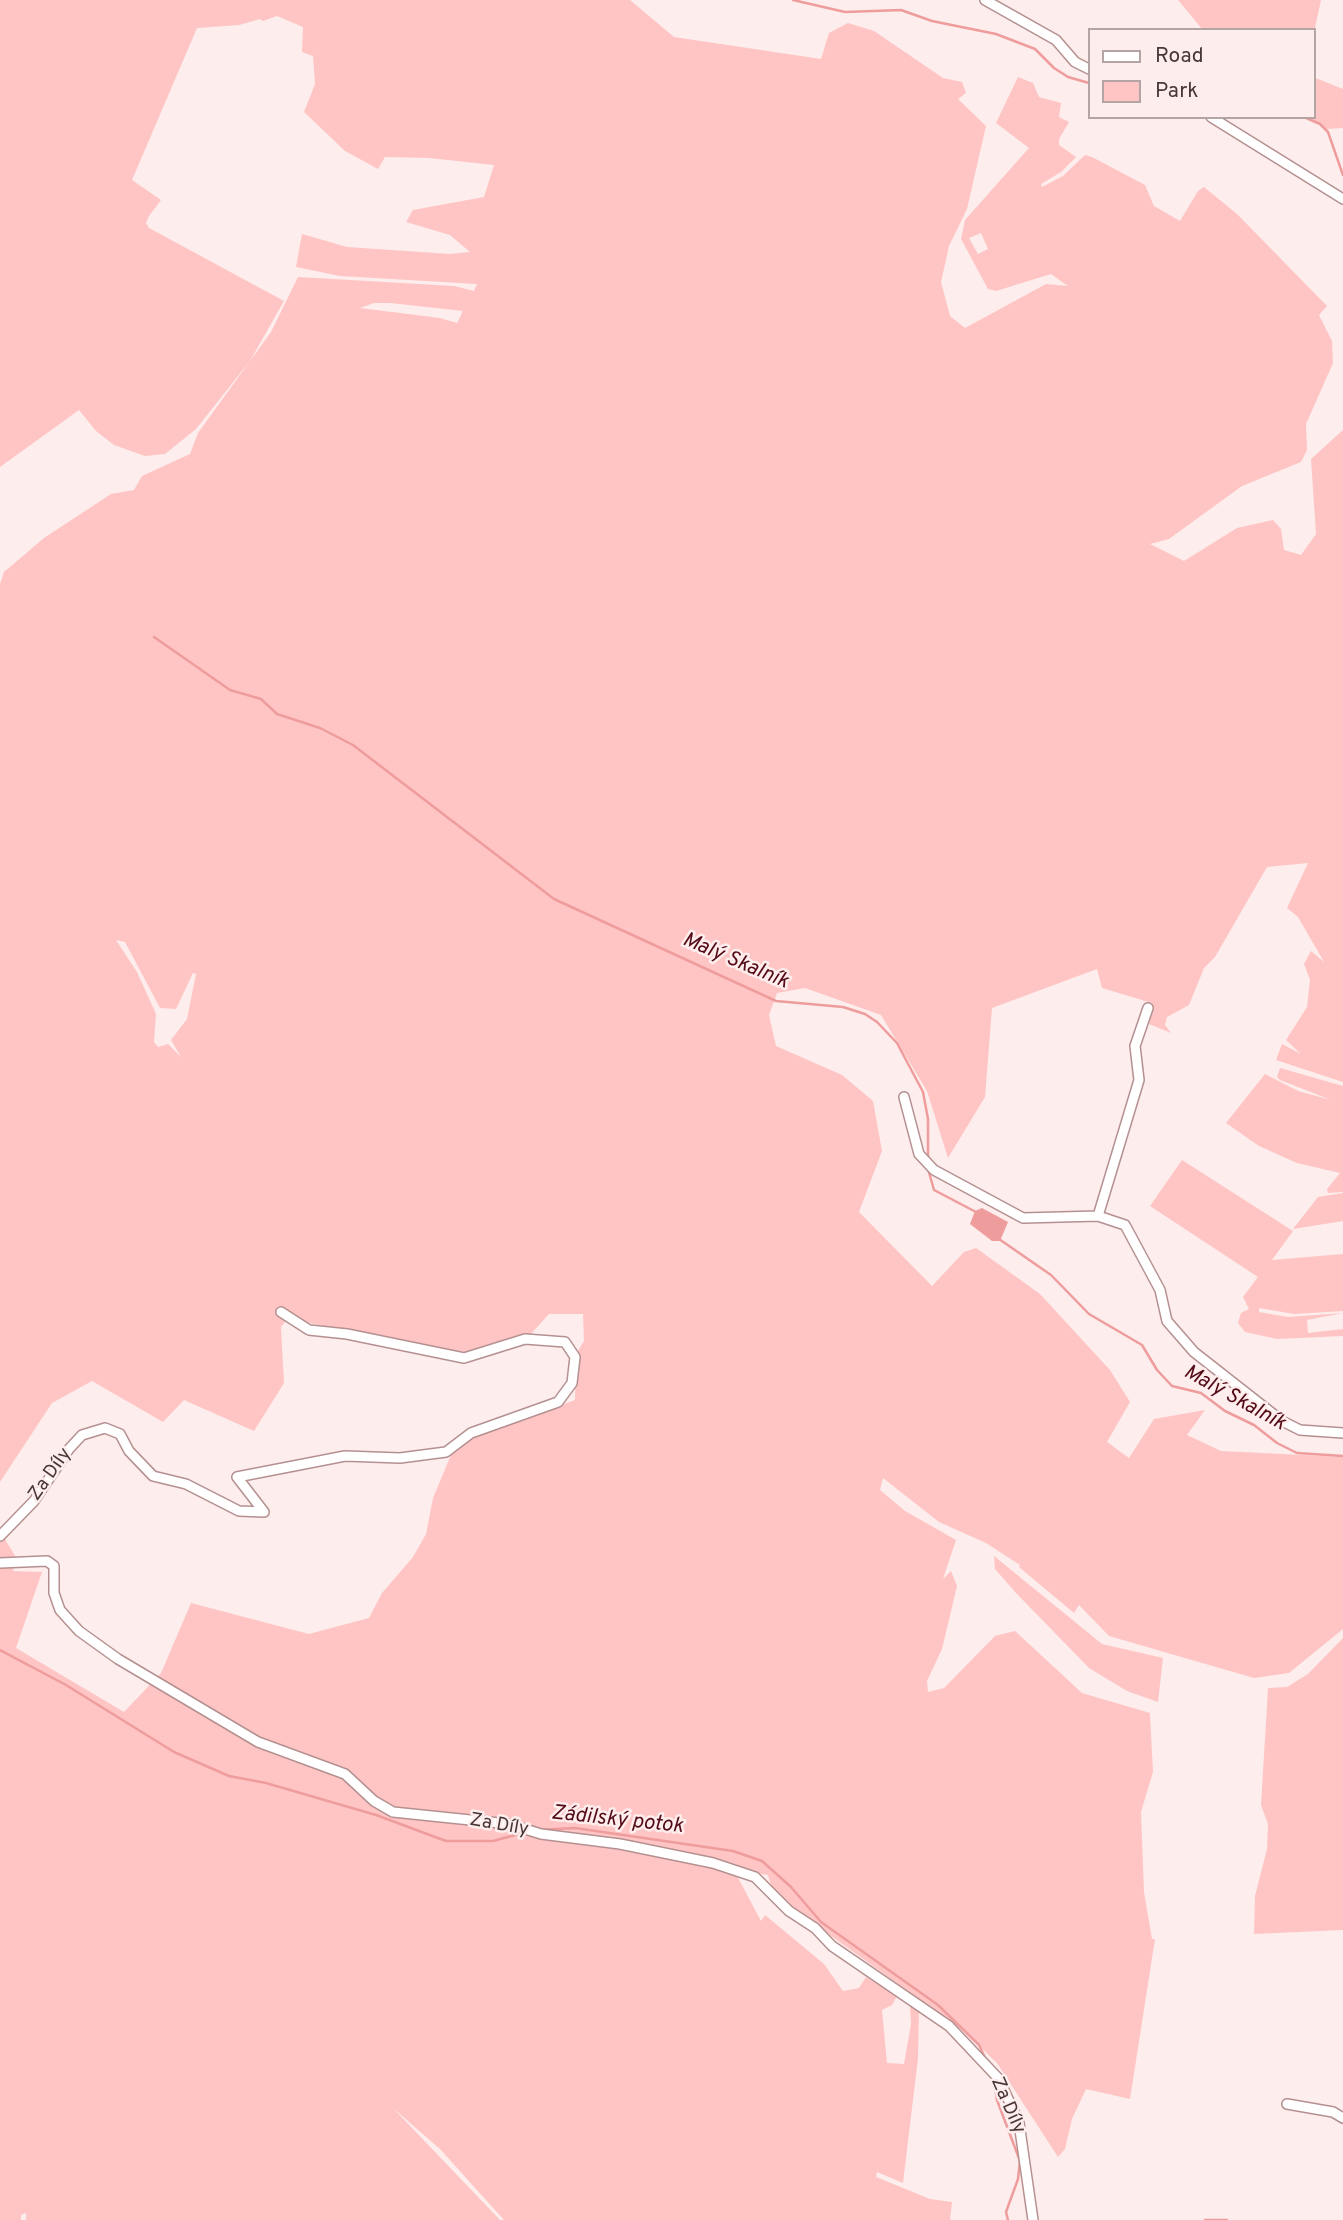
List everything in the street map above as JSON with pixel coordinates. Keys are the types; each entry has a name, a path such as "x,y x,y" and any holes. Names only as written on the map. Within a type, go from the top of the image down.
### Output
{"street":[{"path":"985,0 1056,40 1075,62 1088,68"},
{"path":"1214,119 1343,199"},
{"path":"1098,1216 1139,1080 1135,1045 1148,1008"},
{"path":"904,1097 919,1154 934,1170 1023,1218 1098,1216 1125,1225 1160,1290 1167,1321 1194,1352 1282,1421 1300,1430 1343,1433"},
{"name":"Za Díly","path":"0,1536 34,1501 68,1449 82,1435 105,1428 120,1434 129,1451 153,1476 186,1483 239,1511 264,1512 237,1478 302,1462 345,1456 400,1458 446,1452 471,1433 558,1402 572,1383 575,1357 565,1342 525,1339 464,1358 347,1334 309,1330 281,1311"},
{"name":"Za Díly","path":"0,1563 47,1560 54,1566 54,1593 60,1610 79,1631 118,1659 257,1742 345,1774 374,1801 393,1812 524,1828 540,1833 620,1844 746,1872 832,1946 939,2018 980,2056 999,2079 1019,2123 1033,2220"},
{"path":"1287,2104 1333,2112 1343,2118"}],"green space":[{"path":"0,0 630,0 674,37 821,59 829,33 848,23 874,31 943,78 962,82 966,93 958,99 986,126 967,209 949,246 941,282 950,316 965,328 1046,284 1068,286 1051,274 996,291 988,289 961,239 965,220 1029,148 996,123 1018,77 1033,83 1039,97 1061,103 1059,117 1069,122 1059,139 1059,145 1076,157 1061,172 1041,184 1042,187 1063,176 1085,155 1145,185 1154,206 1180,221 1198,191 1204,187 1237,214 1327,306 1319,315 1332,341 1333,363 1306,424 1307,450 1301,462 1242,486 1169,539 1150,544 1184,561 1237,528 1273,520 1281,529 1284,550 1301,555 1316,534 1311,459 1343,430 1343,1082 1276,1060 1282,1044 1301,1054 1286,1040 1307,1007 1310,980 1304,964 1311,951 1324,962 1298,917 1287,908 1308,863 1267,867 1215,957 1204,968 1189,1005 1167,1017 1165,1025 1171,1033 1149,1024 1152,1003 1102,988 1097,969 992,1008 985,1097 948,1158 927,1091 881,1015 805,988 777,993 769,1015 776,1046 842,1075 873,1101 882,1151 859,1212 932,1286 964,1252 976,1248 1040,1294 1110,1370 1130,1402 1107,1442 1129,1458 1154,1419 1205,1410 1187,1435 1221,1451 1343,1457 1343,1629 1289,1673 1254,1678 1109,1636 1079,1605 1074,1613 1019,1567 1020,1565 986,1543 939,1522 883,1478 880,1490 905,1511 956,1540 943,1579 951,1571 957,1586 942,1649 927,1681 928,1692 944,1688 995,1636 1015,1631 1082,1693 1150,1713 1153,1772 1141,1812 1144,1892 1152,1939 1155,1939 1130,2099 1086,2089 1072,2119 1065,2149 1058,2157 997,2063 961,2029 774,1895 768,1875 728,1869 736,1874 761,1921 765,1915 824,1964 843,1991 859,1988 866,1977 897,1996 892,2005 882,2010 887,2063 904,2064 911,2024 910,2005 919,2009 918,2058 903,2183 877,2172 876,2177 930,2199 952,2202 950,2220 504,2220 441,2150 393,2108 500,2220 26,2220 26,2213 21,2215 21,2220 0,2220 0,1531 17,1559 13,1571 42,1572 16,1648 124,1712 161,1673 191,1603 309,1634 369,1618 382,1593 413,1557 426,1534 433,1498 451,1455 476,1436 575,1400 576,1354 584,1341 583,1314 549,1314 530,1335 466,1354 301,1321 292,1313 281,1327 284,1383 254,1431 184,1400 163,1422 92,1381 52,1403 0,1482 0,584 4,572 44,538 111,494 134,490 142,476 190,454 198,433 271,332 298,277 454,286 474,291 477,284 340,276 296,267 302,234 347,247 450,254 470,252 450,235 406,222 413,210 484,197 494,165 429,158 385,157 378,169 345,151 304,112 315,84 313,56 302,52 303,27 277,16 239,25 197,28 132,180 161,200 146,223 149,228 284,301 250,361 196,429 165,454 145,456 114,445 96,431 79,410 0,467","holes":["981,233 988,249 978,254 969,238","374,303 390,303 463,311 457,323 440,318 360,308","116,940 125,942 160,1008 176,1009 193,973 196,974 187,1019 171,1040 181,1057 168,1044 158,1047 154,1042 156,1014 137,972"]},
{"path":"1178,0 1321,0 1315,28 1201,28"},
{"path":"1315,78 1343,89 1343,128 1326,129 1309,119 1315,119"},
{"path":"1280,1068 1343,1086 1343,1192 1328,1193 1327,1189 1340,1173 1297,1163 1259,1146 1226,1123 1265,1074 1298,1091 1331,1100 1280,1080 1277,1077"},
{"path":"1182,1160 1293,1231 1272,1260 1343,1254 1343,1311 1294,1314 1259,1308 1259,1312 1288,1317 1343,1313 1307,1320 1308,1333 1343,1329 1343,1336 1277,1339 1245,1332 1238,1323 1241,1313 1249,1309 1243,1297 1258,1277 1150,1206"},
{"path":"1343,1193 1343,1221 1293,1229 1318,1197"},
{"path":"994,1556 1102,1644 1163,1658 1158,1702 1127,1691 1089,1668 995,1569"},
{"path":"1343,1638 1343,1930 1254,1934 1255,1896 1267,1849 1268,1824 1261,1805 1268,1688 1287,1687 1308,1674"}],"shaded area":[{"path":"982,1208 1008,1222 1000,1241 992,1241 970,1224 975,1211"}],"waterway":[{"path":"793,0 845,12 901,10 932,21 996,34 1035,49 1054,68 1068,77 1088,83"},
{"path":"1309,119 1320,124 1328,132 1343,175"},
{"name":"Malý Skalník","path":"154,637 230,690 261,699 277,714 320,728 353,745 554,899 776,1001 843,1007 865,1014 877,1022 897,1043 923,1092 928,1119 928,1158"},
{"name":"Malý Skalník","path":"928,1169 934,1190 976,1212"},
{"name":"Malý Skalník","path":"999,1239 1051,1275 1089,1314 1142,1345 1157,1370 1172,1386 1201,1393 1225,1411 1254,1425 1277,1443 1297,1453 1343,1456"},
{"name":"Zádilský potok","path":"0,1650 66,1685 174,1752 229,1776 266,1783 376,1815 446,1841 493,1841 526,1832"},
{"name":"Zádilský potok","path":"536,1830 575,1828 733,1851 762,1861 791,1887 821,1922 938,2005 979,2045 986,2060"},
{"name":"Zádilský potok","path":"993,2076 997,2100 1020,2161 1018,2179 1006,2212 1008,2220"},
{"name":"Zádilský potok","path":"1205,2220 1227,2220"}]}
